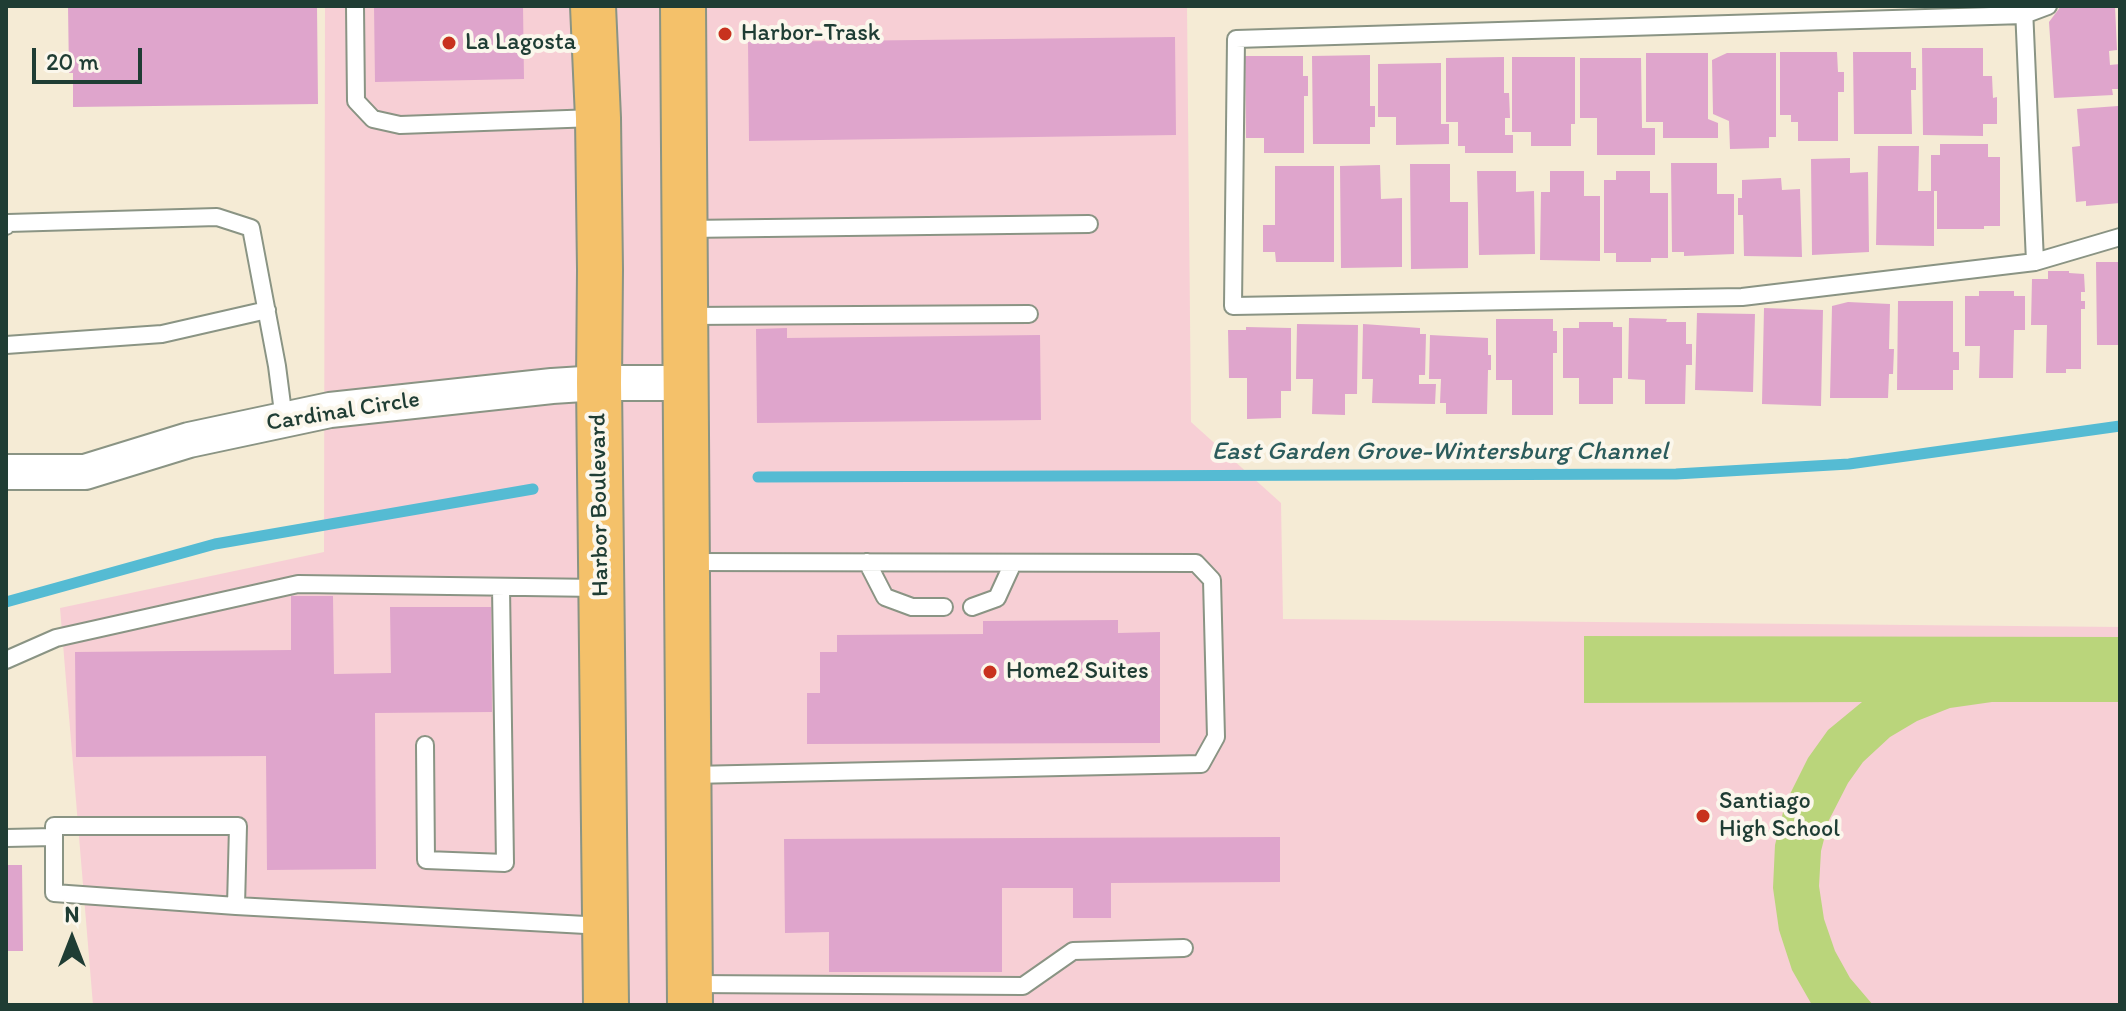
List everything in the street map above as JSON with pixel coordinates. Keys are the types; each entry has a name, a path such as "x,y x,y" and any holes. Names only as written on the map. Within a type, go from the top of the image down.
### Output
{"main road":[{"name":"Harbor Boulevard","path":"593,6 598,118 606,1005"},
{"path":"683,6 690,994"}],"street":[{"name":"Cardinal Circle","path":"6,472 85,472 189,440 330,410 599,383 686,383"}],"lane":[{"path":"355,6 356,101 373,119 400,125 598,118"},
{"path":"2048,6 2024,10 1236,39 1233,306 1742,297 2035,262 2120,237"},
{"path":"2024,10 2035,262"},
{"path":"6,226 8,223 217,217 251,228 284,420"},
{"path":"685,229 1089,224"},
{"path":"6,345 162,334 267,310"},
{"path":"686,316 1029,314"},
{"path":"687,562 1196,563 1212,580 1216,737 1201,764 689,775"},
{"path":"867,562 885,597 912,607 944,607"},
{"path":"972,607 997,598 1013,563"},
{"path":"6,660 56,638 298,584 601,588"},
{"path":"425,745 426,860 505,863 501,587"},
{"path":"236,906 238,826 54,826 54,893 236,906 605,926"},
{"path":"6,838 54,837"},
{"path":"690,994 1023,986 1073,951 1184,948"}],"shaded area":[{"path":"325,6 1187,6 1191,422 1281,503 1283,619 2120,627 2120,1005 93,1005 60,608 324,552"}],"green space":[{"path":"1584,636 2120,637 2120,702 1992,702 1950,708 1917,721 1890,737 1863,762 1829,820 1821,851 1819,886 1824,919 1835,951 1850,978 1873,1005 1812,1005 1792,970 1779,930 1773,888 1775,845 1785,804 1808,758 1828,730 1862,702 1584,703"}],"building":[{"path":"68,6 317,6 318,104 73,107"},
{"name":"La Lagosta","path":"374,6 523,6 524,79 375,82"},
{"path":"2061,6 2115,6 2117,50 2109,51 2110,65 2120,64 2120,89 2112,89 2113,95 2054,98 2049,22"},
{"path":"1175,37 1176,135 749,141 748,42"},
{"path":"1922,48 1983,48 1983,76 1992,76 1993,98 1997,97 1997,124 1983,124 1983,136 1923,135"},
{"path":"1780,52 1837,52 1838,72 1844,72 1844,92 1838,92 1838,141 1798,141 1798,122 1791,122 1791,115 1780,115"},
{"path":"1853,52 1911,52 1911,68 1916,68 1916,90 1911,90 1912,134 1854,134"},
{"path":"1646,53 1708,53 1708,119 1718,123 1718,138 1663,138 1663,122 1646,122"},
{"path":"1727,53 1776,53 1776,137 1769,137 1769,148 1730,149 1729,121 1713,114 1712,60"},
{"path":"1370,55 1370,106 1375,106 1375,127 1370,127 1370,144 1313,144 1312,56"},
{"path":"1245,56 1303,56 1303,76 1308,76 1308,96 1304,96 1304,153 1264,153 1264,138 1246,138"},
{"path":"1504,57 1504,93 1509,93 1510,118 1505,118 1505,135 1513,135 1513,153 1465,153 1465,146 1458,146 1458,122 1446,122 1446,58"},
{"path":"1512,57 1575,57 1575,124 1571,124 1571,146 1531,146 1531,132 1512,132"},
{"path":"1580,58 1641,58 1642,128 1655,128 1655,155 1597,155 1597,118 1580,118"},
{"path":"1441,63 1441,124 1449,124 1449,144 1396,145 1396,117 1378,117 1378,64"},
{"path":"2118,106 2120,203 2086,206 2086,201 2076,202 2072,147 2080,146 2077,109"},
{"path":"1940,144 1988,144 1988,157 2000,157 2000,226 1937,229 1937,191 1934,191 1934,246 1876,245 1878,146 1919,146 1918,191 1931,191 1931,155 1940,155"},
{"path":"1850,158 1850,173 1868,172 1869,252 1812,255 1811,159"},
{"path":"1671,163 1717,163 1717,194 1734,194 1734,254 1684,256 1684,252 1672,252"},
{"path":"1410,164 1450,164 1450,202 1468,202 1468,268 1411,269"},
{"path":"1380,165 1381,199 1402,198 1402,267 1341,268 1340,166"},
{"path":"1275,166 1334,166 1334,262 1276,262 1275,252 1263,252 1263,225 1275,225"},
{"path":"1477,171 1516,171 1516,192 1534,191 1535,254 1479,255"},
{"path":"1550,171 1584,171 1584,196 1600,196 1600,261 1540,260 1541,192 1550,192"},
{"path":"1616,171 1650,171 1650,193 1668,193 1668,258 1651,258 1651,262 1616,262 1616,253 1604,253 1604,180 1616,180"},
{"path":"1781,178 1782,190 1800,189 1802,257 1744,256 1743,215 1738,215 1742,180"},
{"path":"2096,262 2120,262 2120,345 2097,345"},
{"path":"2048,271 2084,274 2085,292 2081,292 2085,309 2081,309 2081,369 2066,369 2066,373 2046,373 2047,325 2031,325 2032,279 2048,279"},
{"path":"1979,291 2014,291 2014,296 2025,296 2025,330 2014,330 2013,378 1979,378 1980,346 1965,346 1965,296 1979,296"},
{"path":"1898,301 1953,301 1953,352 1959,352 1959,370 1953,370 1953,390 1897,390"},
{"path":"1848,302 1890,304 1889,349 1894,349 1888,398 1830,398 1832,306"},
{"path":"1764,308 1823,310 1821,406 1762,404"},
{"path":"1697,313 1755,314 1753,392 1695,390"},
{"path":"1629,318 1686,322 1686,344 1692,344 1692,365 1686,365 1685,404 1645,404 1645,380 1628,379"},
{"path":"1496,319 1553,319 1553,331 1557,331 1557,353 1553,353 1553,415 1512,415 1512,380 1496,380"},
{"path":"1579,322 1613,322 1613,327 1622,327 1622,378 1613,378 1613,404 1579,404 1579,378 1563,378 1563,328 1579,328"},
{"path":"1297,324 1358,325 1357,394 1345,394 1345,415 1312,414 1313,379 1296,379"},
{"path":"1363,324 1420,328 1420,334 1426,334 1425,375 1419,375 1419,384 1436,384 1435,404 1372,403 1373,379 1362,379"},
{"path":"1246,327 1291,328 1291,391 1281,391 1281,418 1247,419 1247,378 1229,378 1228,330 1246,330"},
{"path":"787,328 787,338 1040,335 1041,420 757,423 756,329"},
{"path":"1430,335 1488,338 1491,370 1488,370 1487,414 1446,414 1446,403 1440,403 1441,379 1429,379"},
{"path":"291,596 333,596 334,674 391,673 390,607 491,607 492,712 375,713 376,869 267,870 266,756 76,757 75,652 291,650"},
{"name":"Home2 Suites","path":"1118,620 1118,633 1160,632 1160,743 807,744 807,693 820,693 820,652 837,652 837,635 983,634 983,621"},
{"path":"1280,837 1280,882 1111,883 1111,918 1073,918 1073,888 1002,888 1002,972 829,972 829,932 785,933 784,839"},
{"path":"6,865 22,865 23,951 6,951"}],"waterway":[{"name":"East Garden Grove-Wintersburg Channel","path":"758,477 1676,474 1849,464 2120,426"},
{"name":"East Garden Grove-Wintersburg Channel","path":"6,602 215,544 533,489"}],"place":[{"name":"Harbor-Trask","path":"725,34"},
{"name":"La Lagosta","path":"449,43"},
{"name":"Home2 Suites","path":"990,672"},
{"name":"Santiago High School","path":"1703,816"}]}
